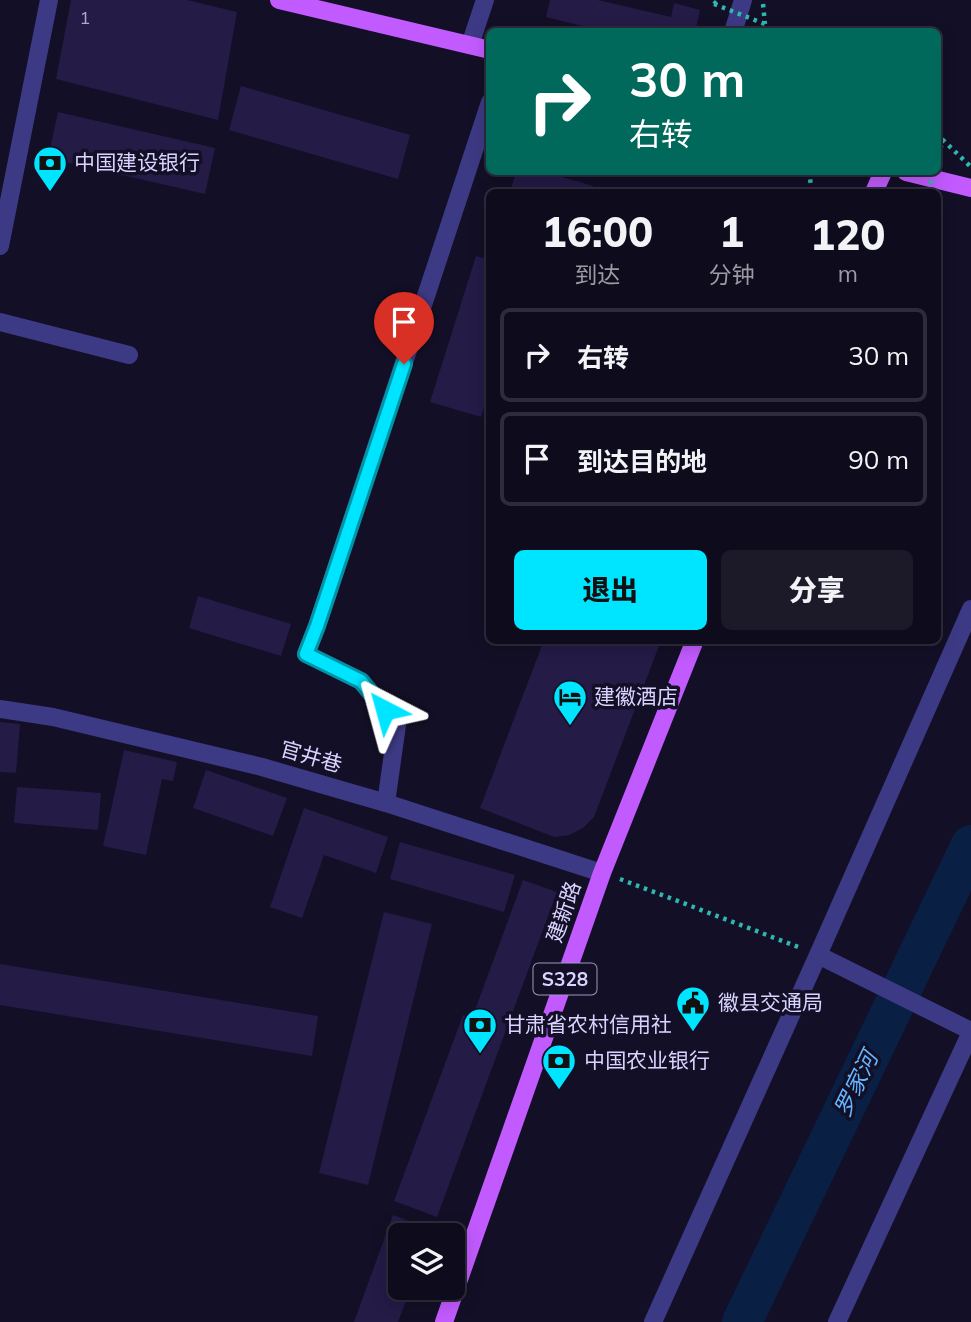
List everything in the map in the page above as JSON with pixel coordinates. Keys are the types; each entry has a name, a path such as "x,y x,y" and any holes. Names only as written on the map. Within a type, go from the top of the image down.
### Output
{"main road":[{"path":"279,0 486,49"},
{"path":"918,175 971,188"},
{"name":"建新路","path":"444,1322 603,873 693,644"}],"street":[{"path":"0,246 49,0"},
{"path":"470,45 485,0"},
{"path":"734,28 743,0"},
{"path":"386,803 397,725 361,681 306,654 486,114"},
{"path":"0,322 129,355"},
{"path":"653,1322 971,609"},
{"name":"官井巷","path":"0,709 53,717 262,767 386,803 603,873"},
{"path":"818,955 971,1031 837,1322"}],"path":[{"path":"762,0 765,28"},
{"path":"716,2 765,24"},
{"path":"941,147 943,140 971,167"},
{"path":"603,873 818,955"}],"building":[{"path":"71,0 187,0 237,12 218,120 56,79"},
{"path":"550,0 598,0 671,17 674,3 700,10 696,28 590,28 546,17"},
{"path":"241,86 410,135 398,179 229,130"},
{"path":"58,112 215,148 205,194 48,158"},
{"path":"515,175 555,175 593,186 592,189 511,189"},
{"path":"476,256 486,259 486,401 481,417 430,402"},
{"path":"198,596 291,624 281,656 189,628"},
{"name":"建徽酒店","path":"542,644 659,646 594,817 583,828 569,835 554,837 480,808"},
{"path":"0,722 20,724 16,773 0,772"},
{"path":"124,750 177,762 173,781 162,779 146,855 103,846"},
{"path":"206,770 287,798 273,836 193,808"},
{"path":"17,787 101,793 98,830 14,823"},
{"path":"304,808 388,837 376,873 324,855 302,918 270,907"},
{"path":"400,842 515,875 504,912 390,879"},
{"path":"523,880 557,892 437,1217 394,1201 463,1015 472,1018"},
{"path":"384,912 432,924 368,1185 319,1173"},
{"path":"0,964 318,1016 312,1056 0,1005"},
{"path":"393,1215 414,1223 390,1223"},
{"path":"388,1229 388,1300 406,1300 398,1322 354,1322"}],"waterway":[{"name":"罗家河","path":"742,1322 971,845"}],"place":[{"name":"中国建设银行","path":"50,193"},
{"name":"建徽酒店","path":"570,727"},
{"name":"徽县交通局","path":"693,1033"},
{"name":"甘肃省农村信用社","path":"480,1055"},
{"name":"中国农业银行","path":"559,1091"}],"route":[{"path":"385,710 361,681 306,654 404,364"}]}
